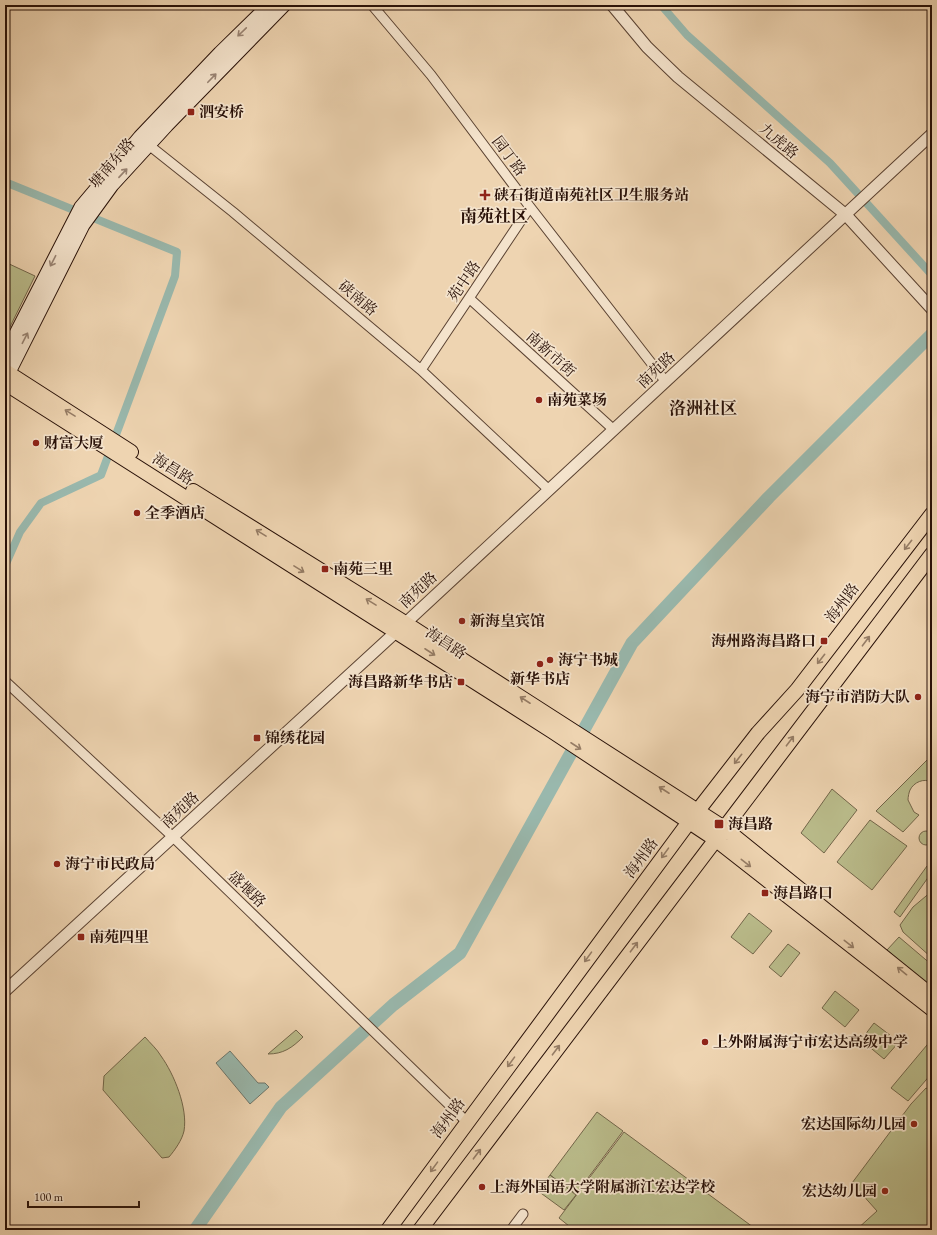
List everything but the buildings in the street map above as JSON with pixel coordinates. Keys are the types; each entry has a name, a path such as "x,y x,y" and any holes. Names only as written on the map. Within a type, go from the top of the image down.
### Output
{"main road":[{"name":"塘南东路","path":"5,355 77,226 98,203 144,141 220,53 270,5"},
{"name":"塘南东路","path":"6,377 77,226 81,207 144,141 284,5"},
{"name":"海昌路","path":"6,377 401,627 693,816 716,839 932,1009"},
{"name":"海州路","path":"388,1230 693,816 758,733 797,690 932,514"},
{"path":"420,1230 932,554"},
{"name":"海昌路","path":"693,816 724,828 932,996"}],"street":[{"name":"园丁路","path":"372,5 431,75 530,207 666,382"},
{"name":"九虎路","path":"612,5 647,47 678,77 848,213 928,305"},
{"name":"南苑路","path":"5,991 401,627 932,134"},
{"name":"硖南路","path":"144,141 233,212 421,370 549,490"},
{"name":"苑中路","path":"421,370 530,207"},
{"name":"南新市街","path":"469,298 614,430"},
{"name":"盛堰路","path":"5,681 173,837 467,1122"},
{"path":"511,1230 523,1214"}],"green space":[{"path":"5,262 35,276 5,337"},
{"path":"932,755 932,782 925,780 919,782 910,790 908,800 914,812 919,815 903,832 876,811"},
{"path":"832,789 857,810 824,853 801,833"},
{"path":"870,820 907,846 872,890 837,862"},
{"path":"926,831 931,833 933,838 931,843 926,845 921,843 919,838 921,833"},
{"path":"927,866 932,870 932,872 900,917 894,912"},
{"path":"932,891 932,958 903,932 900,925 913,907"},
{"path":"749,913 772,931 753,954 731,937"},
{"path":"899,937 932,965 932,989 887,950"},
{"path":"788,944 800,953 781,977 769,967"},
{"path":"835,991 859,1010 845,1027 822,1008"},
{"path":"874,1023 899,1042 884,1059 861,1040"},
{"path":"296,1030 303,1037 295,1044 283,1052 268,1054"},
{"path":"145,1037 158,1051 171,1072 179,1092 184,1112 185,1122 182,1138 169,1157 162,1158 103,1090 104,1076"},
{"path":"932,1039 932,1073 908,1101 891,1088"},
{"path":"926,1088 932,1090 932,1230 856,1230 877,1211 852,1183 911,1104"},
{"path":"597,1112 623,1131 576,1194 550,1175"},
{"path":"624,1132 757,1230 574,1230 559,1218"},
{"path":"550,1175 576,1195 564,1210 538,1191"}],"water":[{"path":"230,1051 258,1083 265,1083 269,1087 250,1104 216,1063"}],"waterway":[{"path":"661,5 687,35 830,163 932,275"},
{"path":"5,182 177,252 175,276 101,475 41,503 20,532 5,566"},
{"path":"195,1230 281,1107 393,1005 460,953 632,643 769,497 932,334"}],"place":[{"name":"泗安桥","path":"191,112"},
{"name":"硖石街道南苑社区卫生服务站","path":"485,195"},
{"name":"南苑菜场","path":"539,400"},
{"name":"财富大厦","path":"36,443"},
{"name":"全季酒店","path":"137,513"},
{"name":"南苑三里","path":"325,569"},
{"name":"新海皇宾馆","path":"462,621"},
{"name":"海州路海昌路口","path":"824,641"},
{"name":"海宁书城","path":"550,660"},
{"name":"新华书店","path":"540,664"},
{"name":"海昌路新华书店","path":"461,682"},
{"name":"海宁市消防大队","path":"918,697"},
{"name":"锦绣花园","path":"257,738"},
{"name":"海昌路","path":"719,824"},
{"name":"海宁市民政局","path":"57,864"},
{"name":"海昌路口","path":"765,893"},
{"name":"南苑四里","path":"81,937"},
{"name":"上外附属海宁市宏达高级中学","path":"705,1042"},
{"name":"宏达国际幼儿园","path":"914,1124"},
{"name":"上海外国语大学附属浙江宏达学校","path":"482,1187"},
{"name":"宏达幼儿园","path":"885,1191"}],"district":[{"name":"南苑社区","path":"494,216"},
{"name":"洛洲社区","path":"703,408"}]}
